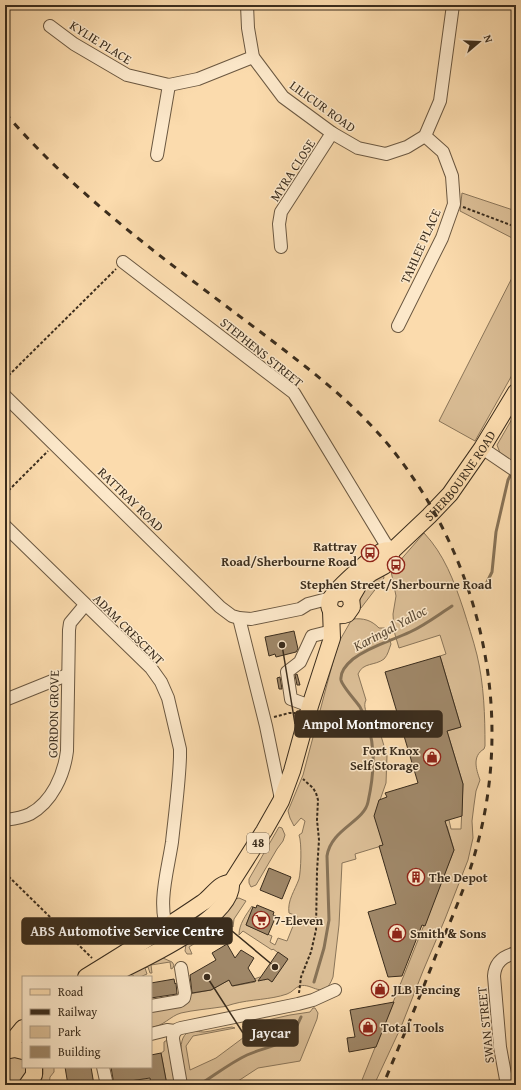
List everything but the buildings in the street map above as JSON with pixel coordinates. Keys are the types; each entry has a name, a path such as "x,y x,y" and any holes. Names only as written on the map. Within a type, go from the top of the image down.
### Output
{"main road":[{"name":"SHERBOURNE ROAD","path":"335,605 352,607 352,598 361,581 372,572 389,562 392,551 450,494 482,448 516,392"},
{"name":"SHERBOURNE ROAD","path":"90,976 105,972 174,944 191,932 223,904 230,894 231,883 281,801 292,772 332,634 335,605 354,574 382,551 392,551"},
{"name":"SHERBOURNE ROAD","path":"105,972 166,927 205,902 222,885 231,883"},
{"path":"5,1050 22,1029"},
{"path":"5,1050 15,1049 22,1051"}],"street":[{"name":"LILICUR ROAD","path":"247,5 248,28 253,57 283,97 332,134 358,148 386,154 407,147 425,136"},
{"path":"425,136 440,101 453,5"},
{"name":"KYLIE PLACE","path":"50,26 74,44 127,75 169,85 198,79 253,57"},
{"path":"157,155 169,85"},
{"name":"MYRA CLOSE","path":"281,247 279,224 281,212 332,134"},
{"name":"TAHLEE PLACE","path":"398,326 442,238 454,204 452,176 443,152 425,136"},
{"name":"STEPHENS STREET","path":"123,262 294,393 385,543 392,551"},
{"name":"RATTRAY ROAD","path":"5,396 220,607 232,616 239,618"},
{"path":"482,448 516,471"},
{"name":"ADAM CRESCENT","path":"5,526 151,668 161,682 168,698 180,757 174,825 163,904 166,927 174,944"},
{"name":"GORDON GROVE","path":"5,820 22,818 30,814 50,795 61,777 67,751 67,675 69,630 70,623 85,605"},
{"path":"281,801 265,719 239,618 256,618 300,609 310,610 335,605"},
{"path":"309,710 291,699 287,672 300,662 312,636 332,634"},
{"path":"5,700 67,675"},
{"name":"SWAN STREET","path":"507,1085 500,1047 494,972 498,962 505,956 516,953"},
{"path":"152,1006 180,1001 184,998 185,993 181,968"},
{"path":"152,1034 167,1030 175,1031 181,1028 298,1004 320,997 335,990"},
{"path":"175,1031 173,1039 181,1085"},
{"path":"103,1068 107,1085"}],"path":[{"path":"454,204 516,227"},
{"path":"5,379 123,262"},
{"path":"5,494 54,444"},
{"path":"265,719 309,710"},
{"path":"298,1004 300,982 313,945 316,930 317,871 320,837 317,820 318,800 316,793 313,788 303,779"},
{"path":"5,873 105,972"}],"green space":[{"path":"462,193 516,211 516,240 460,211"},
{"path":"516,270 516,368 475,441 439,421"},
{"path":"516,412 516,464 500,453 497,445"},
{"path":"424,533 431,541 448,568 460,598 474,643 479,666 483,689 485,746 476,759 476,767 480,780 476,791 472,821 473,838 468,860 401,1027 374,1085 360,1085 454,850 447,826 355,854 356,859 342,863 339,925 333,977 326,988 322,990 304,985 297,987 289,993 281,996 240,1002 224,1007 181,1013 155,1027 152,1027 152,1009 189,994 211,990 229,980 233,986 255,982 254,979 260,977 265,980 266,978 272,982 287,959 243,931 239,935 239,931 243,920 252,906 253,907 246,925 272,936 270,942 275,945 278,938 287,941 297,916 289,913 289,904 299,879 301,844 299,835 302,833 305,821 301,818 294,826 288,811 303,775 340,640 352,619 367,620 379,628 385,628 391,644 384,659 366,666 360,670 358,674 366,700 366,712 370,718 376,719 387,756 386,783 380,800 382,840 449,820 451,829 461,829 463,784 447,731 461,727 440,656 446,654 440,635 399,648 394,631 393,614 396,596 391,571"},
{"path":"383,573 384,578 361,608 359,607 361,591"},
{"path":"279,827 282,828 285,835 283,841 256,885 251,887 249,879"},
{"path":"239,898 246,901 234,919 233,927 229,922 189,947 192,954 187,954 185,951 186,944 235,899"},
{"path":"163,958 172,962 174,965 171,969 170,962 151,965 152,973 150,973 148,967 145,968 147,974 142,976 120,976"},
{"path":"313,1008 315,1008 318,1013 317,1019 300,1061 258,1068 232,1085 187,1085 182,1065 181,1048 184,1036 189,1032 204,1032 232,1027 235,1028 193,1036 186,1046 190,1070 216,1058 263,1023 242,1027 245,1025 310,1012"},
{"path":"167,1040 175,1085 167,1085 161,1053 164,1051 164,1042"},
{"path":"14,1056 22,1058 22,1068 27,1068 25,1075 20,1081 13,1082 5,1078 5,1061 9,1057"},
{"path":"43,1068 54,1068 54,1072 50,1077 49,1085 39,1085 43,1074"}],"waterway":[{"name":"Karingal Yalloc","path":"487,582 492,572 496,532 508,480 512,472"},
{"name":"Karingal Yalloc","path":"314,982 324,948 329,920 327,856 335,839 365,809 368,802 372,778 372,742 366,718 360,707 342,683 341,677 344,668 360,654 416,629 452,606"},
{"name":"Karingal Yalloc","path":"199,1085 241,1058 279,1044 291,1035 301,1017"}],"railway":[{"path":"5,113 38,149 111,216 149,247 306,367 342,397 364,418 395,453 425,496 449,542 468,590 482,640 490,691 492,743 488,795 477,846 464,888 383,1085"}],"place":[{"name":"Rattray Road/Sherbourne Road","path":"370,553"},
{"name":"Stephen Street/Sherbourne Road","path":"396,565"},
{"name":"Ampol Montmorency","path":"282,645"},
{"name":"Fort Knox Self Storage","path":"432,757"},
{"name":"The Depot","path":"416,877"},
{"name":"7-Eleven","path":"261,920"},
{"name":"Smith & Sons","path":"397,933"},
{"name":"ABS Automotive Service Centre","path":"275,967"},
{"name":"Jaycar","path":"207,977"},
{"name":"JLB Fencing","path":"380,989"},
{"name":"Total Tools","path":"368,1027"}]}
